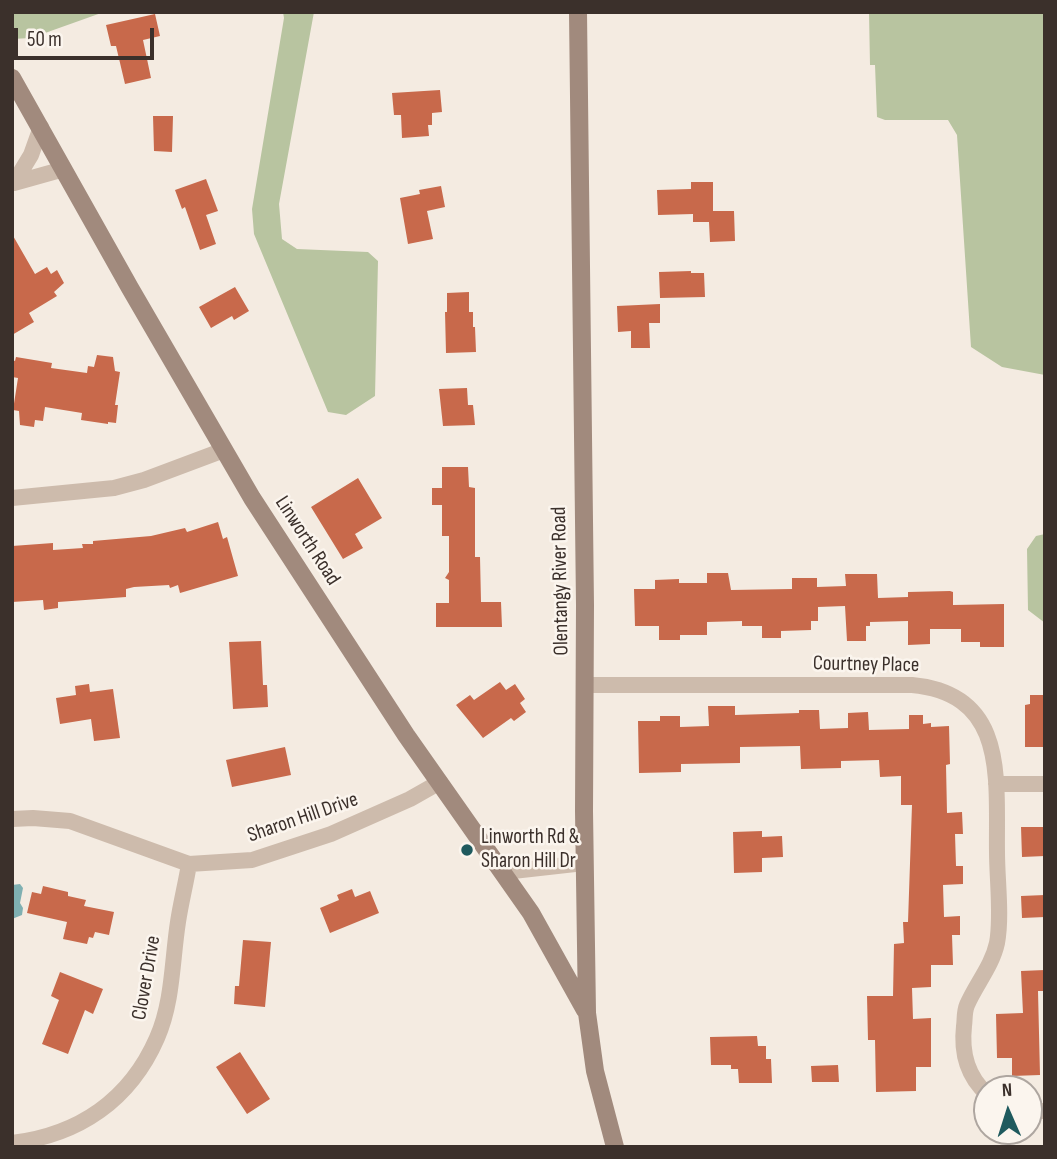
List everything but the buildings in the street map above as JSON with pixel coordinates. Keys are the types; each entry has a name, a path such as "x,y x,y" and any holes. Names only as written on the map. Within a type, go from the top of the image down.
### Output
{"main road":[{"name":"Olentangy River Road","path":"578,12 587,1013 595,1071 615,1147"},
{"name":"Linworth Road","path":"12,78 224,450 304,579 531,913 587,1013"}],"street":[{"path":"13,184 31,155 41,127"},
{"path":"13,184 64,169"},
{"path":"12,498 114,488 144,480 224,450"},
{"name":"Courtney Place","path":"585,685 931,687 962,701 980,721 989,738 996,784 997,941 993,956 966,1007 964,1055 973,1077"},
{"name":"Sharon Hill Drive","path":"12,819 70,821 189,864 252,860 331,834 410,799 440,782"},
{"path":"996,784 1045,784"},
{"path":"504,872 584,863"},
{"name":"Clover Drive","path":"12,1143 62,1131 89,1118 128,1088 137,1075 158,1037 170,993 178,921 189,864"}],"green space":[{"path":"12,12 104,12 31,38 12,39"},
{"path":"283,12 314,12 279,204 282,239 297,249 368,252 378,261 375,396 346,415 328,412 254,234 252,209"},
{"path":"869,12 1045,12 1045,375 1002,367 971,347 957,135 948,120 885,120 877,117 875,65 870,65"},
{"path":"1045,534 1045,623 1028,610 1027,549 1036,536"}],"water":[{"path":"20,884 23,888 20,903 23,908 22,915 12,919 12,885"}],"place":[{"name":"Linworth Rd & Sharon Hill Dr","path":"467,850"}]}
